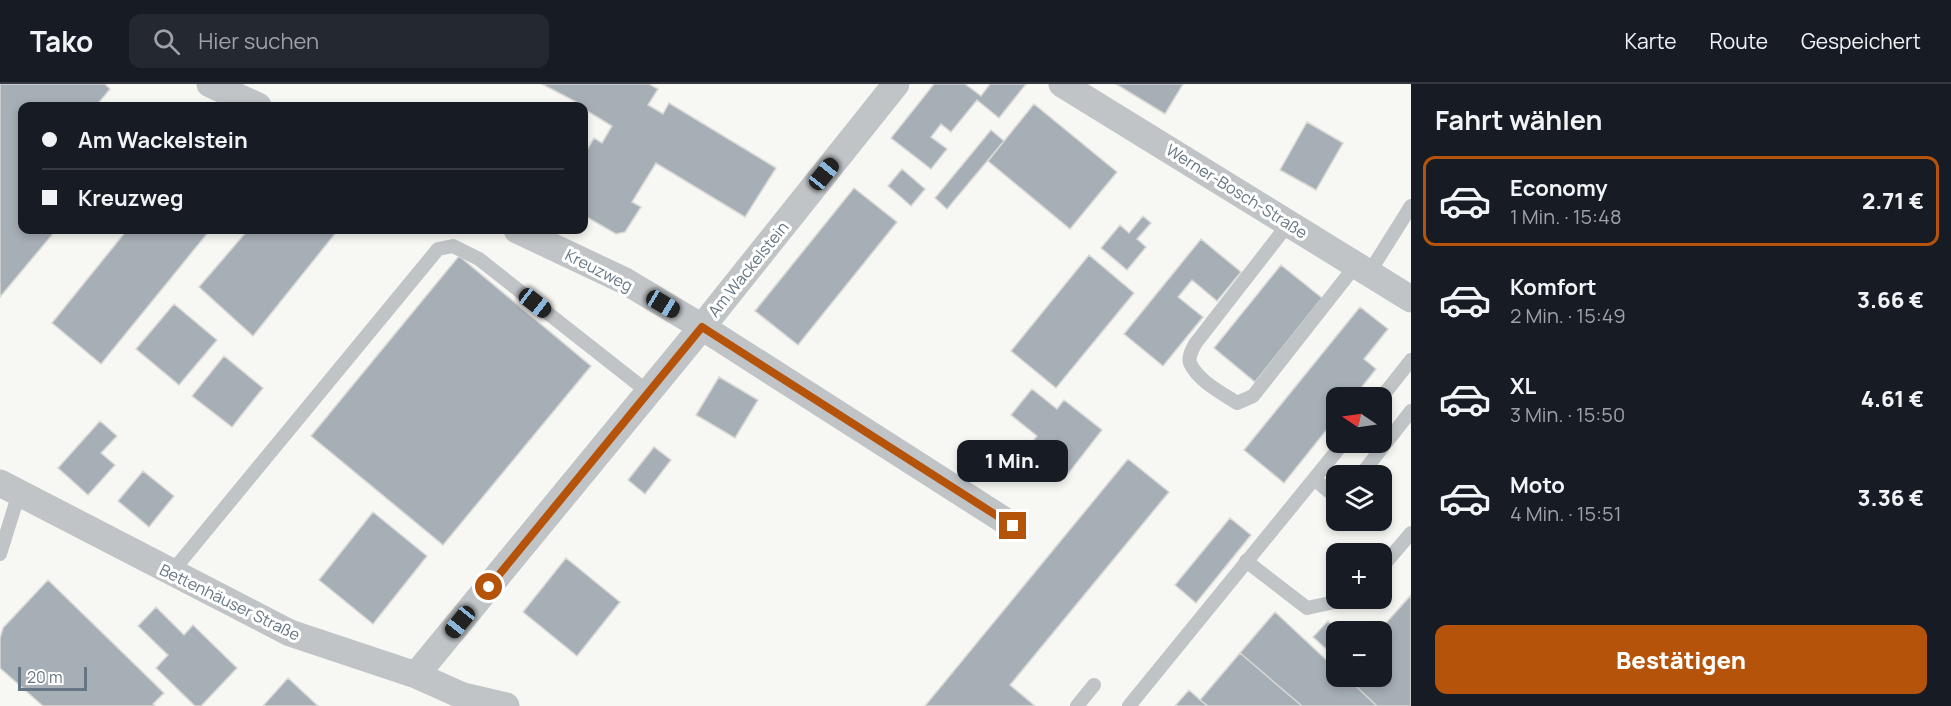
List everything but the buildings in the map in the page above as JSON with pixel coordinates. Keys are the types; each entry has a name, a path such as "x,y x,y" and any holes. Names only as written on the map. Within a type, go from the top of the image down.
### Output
{"street":[{"path":"210,84 249,102"},
{"name":"Am Wackelstein","path":"416,675 702,327 896,84"},
{"name":"Werner-Bosch-Straße","path":"1062,84 1411,299"},
{"name":"Kreuzweg","path":"525,234 625,281 702,327 1013,526"},
{"name":"Bettenhäuser Straße","path":"9,488 290,633 416,675 459,701 506,706"}],"lane":[{"path":"1289,224 1195,344 1190,356 1190,362 1206,382 1237,403 1253,396 1362,269 1411,206"},
{"path":"171,573 438,249 453,246 479,259 648,392"},
{"path":"1390,387 1411,360"},
{"path":"1369,465 1411,411"},
{"path":"1129,706 1335,453"},
{"path":"1314,479 1326,489"},
{"path":"0,554 9,488"},
{"path":"1392,555 1411,533"},
{"path":"1246,561 1307,608 1326,604"},
{"path":"1077,706 1094,685"}],"route":[{"path":"489,587 702,327 1013,526"}]}
